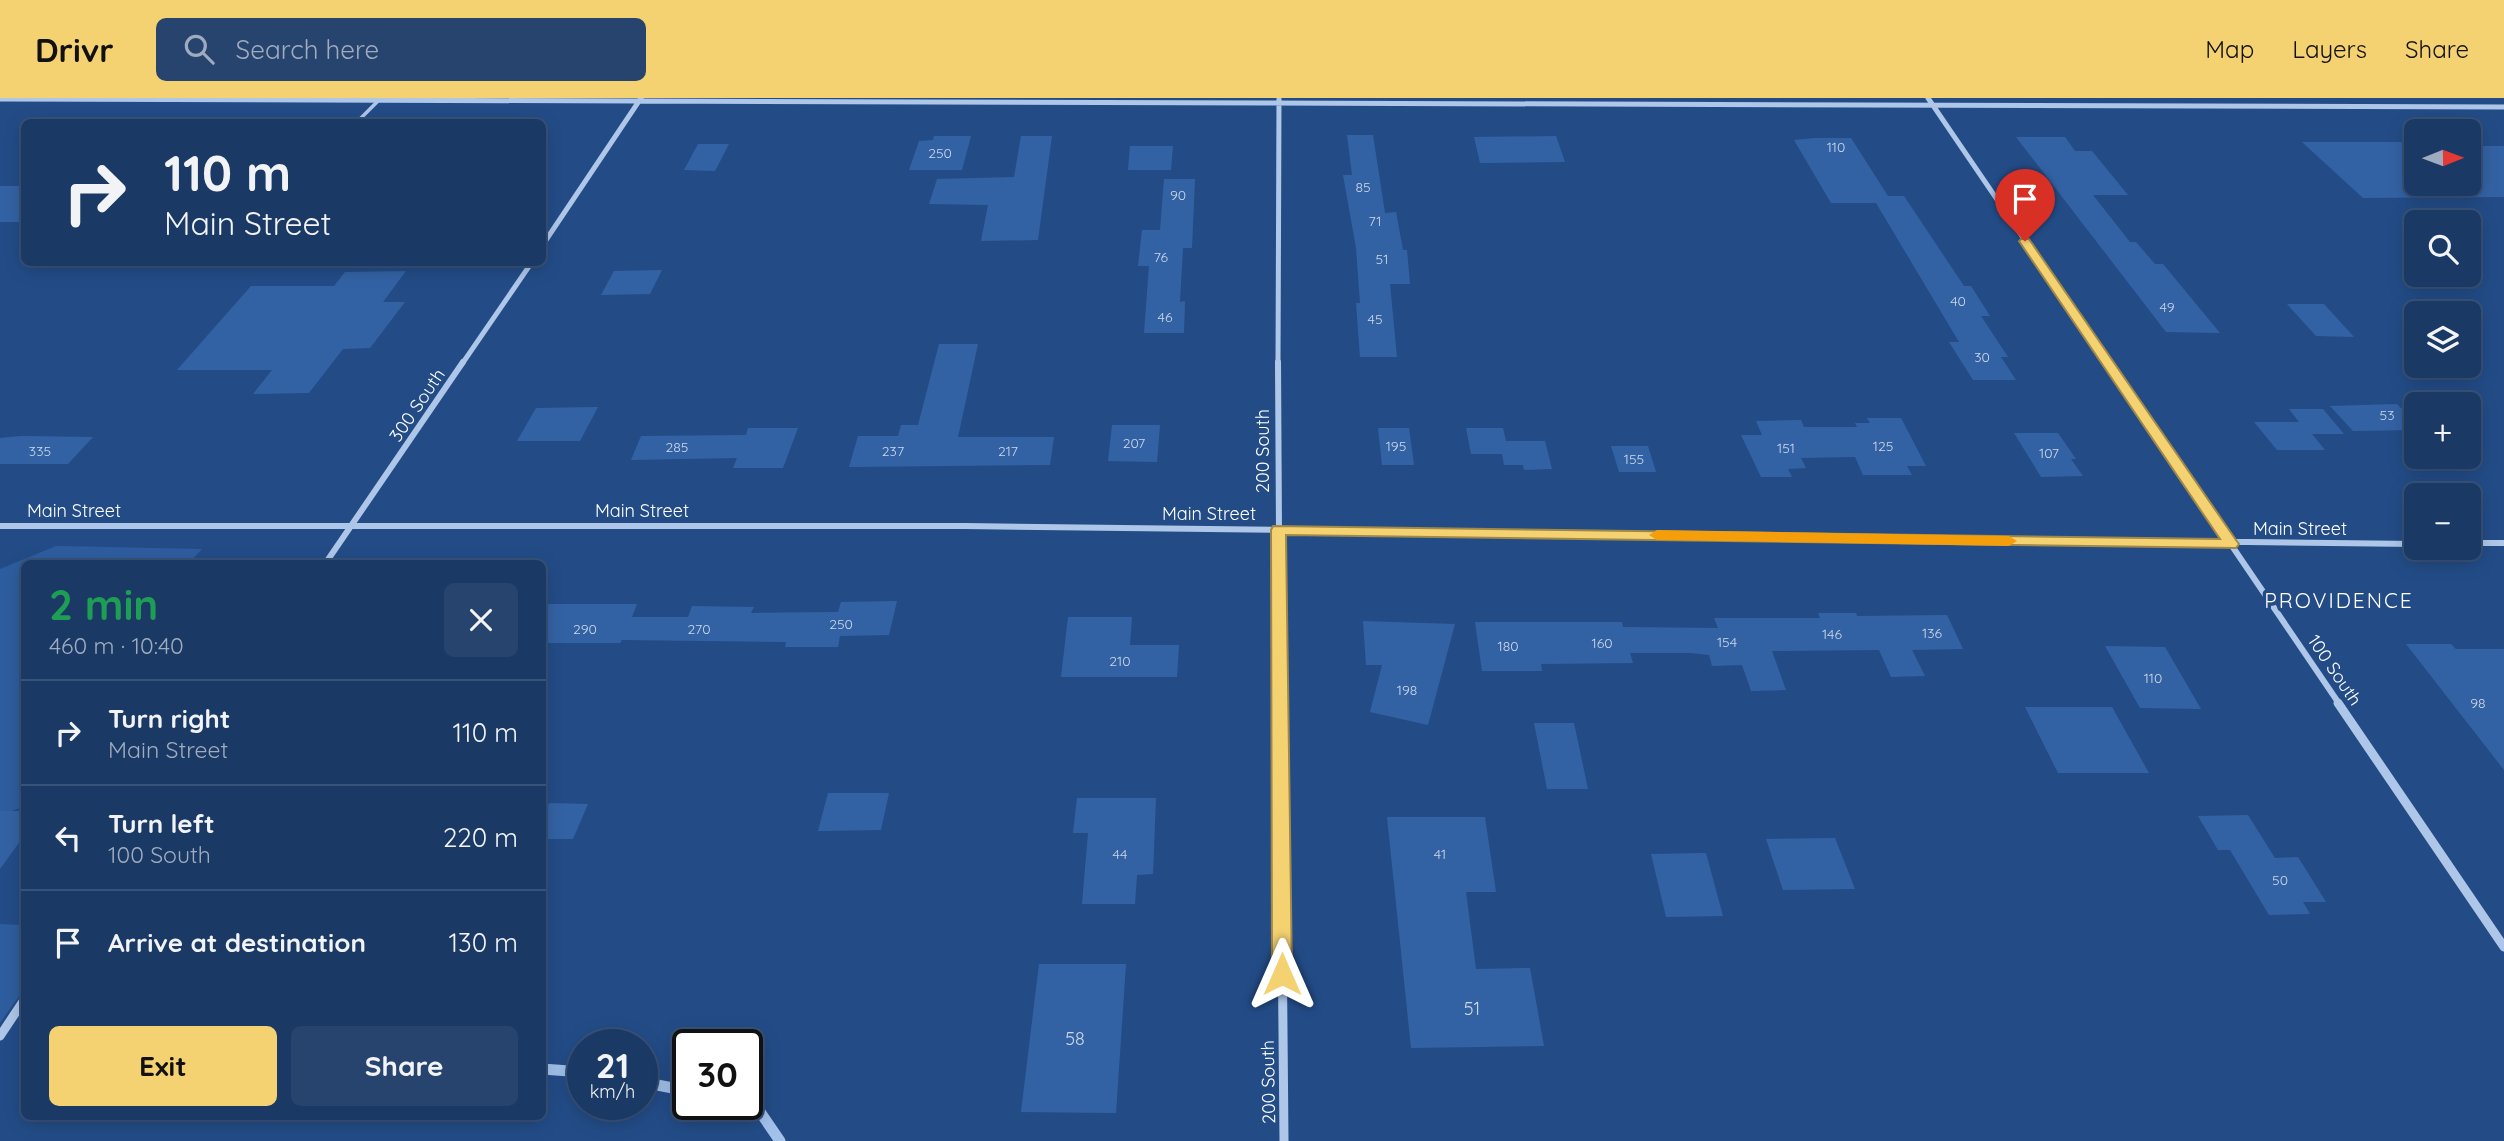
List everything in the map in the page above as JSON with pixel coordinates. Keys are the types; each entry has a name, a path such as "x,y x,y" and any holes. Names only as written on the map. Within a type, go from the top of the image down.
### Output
{"street":[{"name":"100 South","path":"1928,98 2504,947"},
{"path":"0,99 1279,100 1933,106 2504,107"},
{"path":"0,105 8,99"},
{"path":"546,240 640,99"},
{"name":"200 South","path":"1279,100 1278,530 1284,1141"},
{"name":"300 South","path":"328,560 528,266"},
{"name":"Main Street","path":"0,526 355,524 1278,530 2231,544 2404,544"},
{"path":"2481,544 2504,543"},
{"path":"0,1036 21,1004"}],"lane":[{"path":"361,119 378,101"}],"shaded area":[{"path":"56,546 202,549 192,560 22,560"},
{"path":"21,560 21,807 0,816 0,569"},
{"path":"0,924 21,925 21,993 0,1023"}],"building":[{"path":"1347,135 1373,135 1385,213 1396,212 1403,250 1407,250 1410,284 1390,284 1397,357 1360,357 1356,248 1343,175 1352,175"},
{"path":"934,136 971,136 962,170 909,170 919,141 933,140"},
{"path":"1021,136 1052,136 1038,240 981,241 988,205 929,204 937,179 1014,177"},
{"path":"1556,136 1565,162 1480,163 1474,137"},
{"path":"2016,137 2065,137 2075,151 2092,151 2128,195 2093,195 2130,242 2136,242 2155,264 2163,264 2220,333 2166,332"},
{"path":"1851,138 1888,196 1904,196 1964,286 1971,286 1990,316 1981,316 2008,357 2001,357 2016,380 1973,380 1949,342 1959,342 1876,203 1831,203 1794,140"},
{"path":"2302,142 2401,142 2404,145 2404,196 2482,196 2482,146 2504,146 2504,197 2363,198"},
{"path":"698,144 729,144 715,171 684,170"},
{"path":"1130,146 1173,146 1171,170 1128,170"},
{"path":"1164,179 1195,179 1192,248 1183,248 1180,302 1185,301 1184,333 1144,333 1149,266 1138,266 1142,230 1160,230"},
{"path":"0,186 21,186 21,222 0,222"},
{"path":"662,270 650,294 601,295 614,271"},
{"path":"406,271 383,302 405,302 370,348 343,349 309,393 253,394 272,370 177,370 251,286 334,286 345,272"},
{"path":"2287,304 2324,304 2354,337 2316,336"},
{"path":"939,344 978,344 958,437 1054,437 1050,465 849,467 858,436 898,436 901,425 918,425"},
{"path":"2397,404 2404,411 2404,430 2353,431 2330,406"},
{"path":"598,407 580,441 517,441 536,408"},
{"path":"2289,409 2323,409 2344,434 2312,434 2325,450 2277,450 2254,422 2299,422"},
{"path":"1867,418 1901,418 1926,466 1907,466 1912,475 1863,475 1855,457 1801,458 1806,468 1788,469 1792,477 1761,477 1741,435 1762,435 1756,421 1801,420 1804,427 1857,427 1855,423 1870,423"},
{"path":"1112,425 1160,425 1157,462 1108,461"},
{"path":"748,428 798,428 783,468 733,468 737,458 631,460 641,436 746,435"},
{"path":"1378,428 1409,428 1414,465 1382,465"},
{"path":"1466,428 1503,428 1506,441 1545,441 1552,469 1524,470 1523,465 1504,465 1502,454 1471,454"},
{"path":"2014,433 2058,433 2076,459 2071,459 2083,476 2041,477"},
{"path":"93,437 68,464 0,464 0,438"},
{"path":"1611,446 1648,446 1656,472 1619,472"},
{"path":"897,601 889,635 840,636 838,647 785,647 786,642 622,640 620,643 546,643 548,604 637,604 632,617 688,617 692,606 754,607 751,613 838,612 841,602"},
{"path":"1818,613 1856,613 1857,616 1947,615 1963,649 1912,650 1925,676 1891,677 1879,650 1772,651 1786,690 1751,691 1742,665 1712,666 1709,655 1691,653 1630,653 1633,663 1541,664 1542,671 1482,671 1475,622 1622,622 1623,627 1718,628 1714,618 1820,618"},
{"path":"1068,617 1132,617 1130,645 1179,645 1177,677 1061,677"},
{"path":"1363,621 1455,624 1428,725 1370,712 1382,665 1366,665"},
{"path":"2406,644 2451,644 2456,649 2504,649 2504,770"},
{"path":"2105,646 2165,647 2201,709 2140,708"},
{"path":"2025,707 2112,707 2149,773 2058,773"},
{"path":"1534,723 1574,723 1588,789 1547,789"},
{"path":"828,793 889,793 881,830 818,831"},
{"path":"1077,798 1156,798 1153,874 1137,875 1135,904 1082,904 1088,833 1073,833"},
{"path":"549,803 588,804 573,839 546,839 546,809"},
{"path":"0,811 21,811 21,840 0,869"},
{"path":"2248,815 2275,858 2298,857 2326,902 2303,902 2310,914 2269,915 2230,850 2218,850 2198,816"},
{"path":"1387,817 1485,817 1496,892 1466,892 1476,969 1530,968 1544,1046 1411,1048"},
{"path":"1835,838 1855,889 1783,890 1766,839"},
{"path":"1706,853 1723,916 1666,917 1651,854"},
{"path":"1039,964 1126,964 1116,1113 1021,1112"}],"waterway":[{"path":"546,1069 567,1071"},
{"path":"658,1085 672,1088"},
{"path":"763,1116 780,1141"}],"slow traffic":[{"path":"1657,535 2009,541"}],"district":[{"name":"PROVIDENCE","path":"2339,600"}],"route":[{"path":"1282,974 1278,530 2231,544 2025,241"}]}
